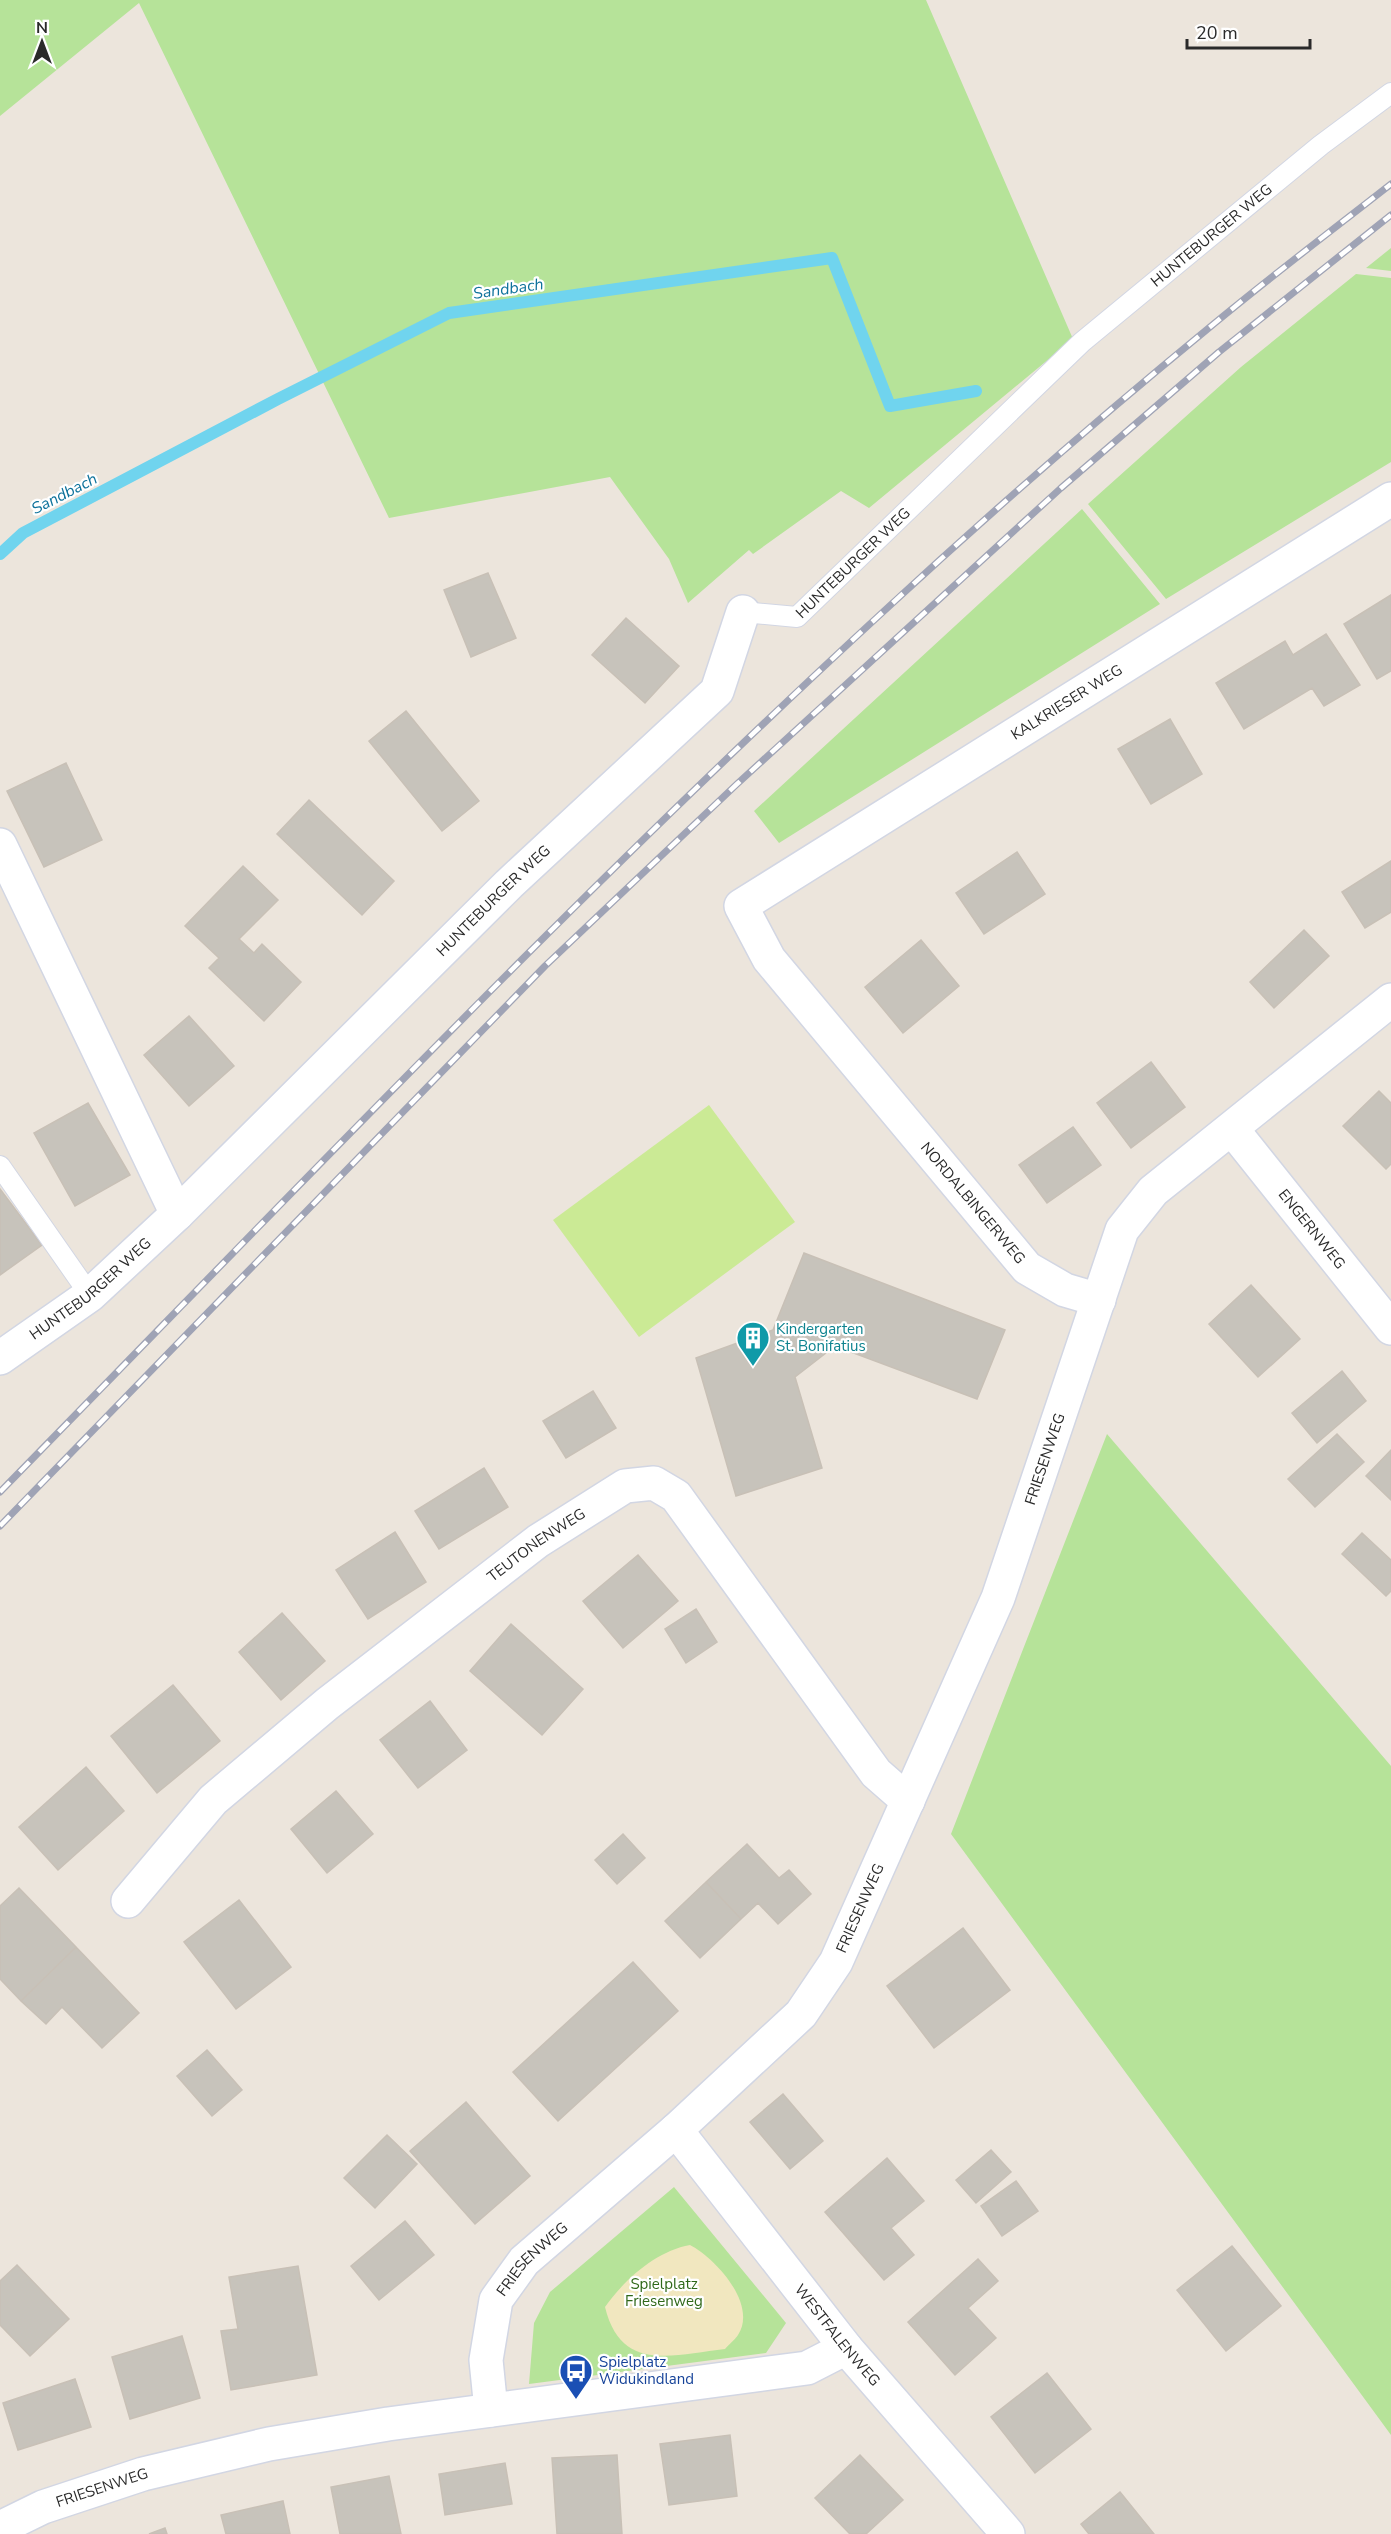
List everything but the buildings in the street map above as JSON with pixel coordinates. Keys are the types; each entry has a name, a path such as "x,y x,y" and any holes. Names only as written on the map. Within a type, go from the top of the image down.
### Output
{"street":[{"name":"KALKRIESER WEG","path":"741,906 1391,499"},
{"name":"HUNTEBURGER WEG","path":"0,1358 90,1295 177,1214 509,884 717,691 743,612"},
{"path":"0,845 177,1214"},
{"name":"NORDALBINGERWEG","path":"741,906 769,959 1027,1268 1065,1290 1099,1300"},
{"path":"1099,1300 1122,1230 1153,1191 1391,1000"},
{"name":"ENGERNWEG","path":"1232,1129 1391,1328"},
{"name":"FRIESENWEG","path":"491,2410 486,2360 496,2300 524,2261 676,2130 801,2014 836,1962 998,1598 1099,1300"},
{"name":"TEUTONENWEG","path":"128,1901 213,1800 327,1704 538,1541 625,1486 654,1483 676,1496 876,1773 908,1801"},
{"name":"WESTFALENWEG","path":"676,2130 846,2348 1008,2534"},
{"name":"FRIESENWEG","path":"0,2528 43,2507 143,2474 269,2444 388,2424 807,2368 846,2348"}],"lane":[{"name":"HUNTEBURGER WEG","path":"743,612 797,617 1082,342 1321,145 1391,93"},
{"path":"0,1166 90,1295"}],"green space":[{"path":"0,0 926,0 1073,339 869,508 841,491 753,554 749,550 688,603 669,559 610,477 389,518 139,3 0,116"},
{"path":"1391,248 1391,271 1366,268"},
{"path":"1356,274 1391,278 1391,462 1166,599 1088,504 1241,367"},
{"path":"1082,509 1160,604 779,843 754,811"},
{"path":"709,1105 795,1222 639,1337 553,1220"},
{"path":"1107,1434 1391,1766 1391,2435 951,1834"},
{"name":"Spielplatz Friesenweg","path":"674,2187 786,2323 766,2353 529,2384 534,2323 550,2292"}],"sand":[{"path":"690,2245 711,2260 731,2283 738,2296 743,2323 738,2335 725,2349 668,2356 636,2351 623,2342 613,2328 605,2307 642,2268 665,2253"}],"waterway":[{"name":"Sandbach","path":"0,554 23,533 278,399 449,313 832,258 890,406 976,391"}],"railway":[{"path":"0,1492 436,1045 770,717 924,574 1086,431 1232,309 1391,184"},
{"path":"0,1526 545,966 737,784 1061,488 1219,352 1391,215"}],"place":[{"name":"Kindergarten St. Bonifatius","path":"753,1367"},
{"name":"Spielplatz Widukindland","path":"576,2400"}]}
